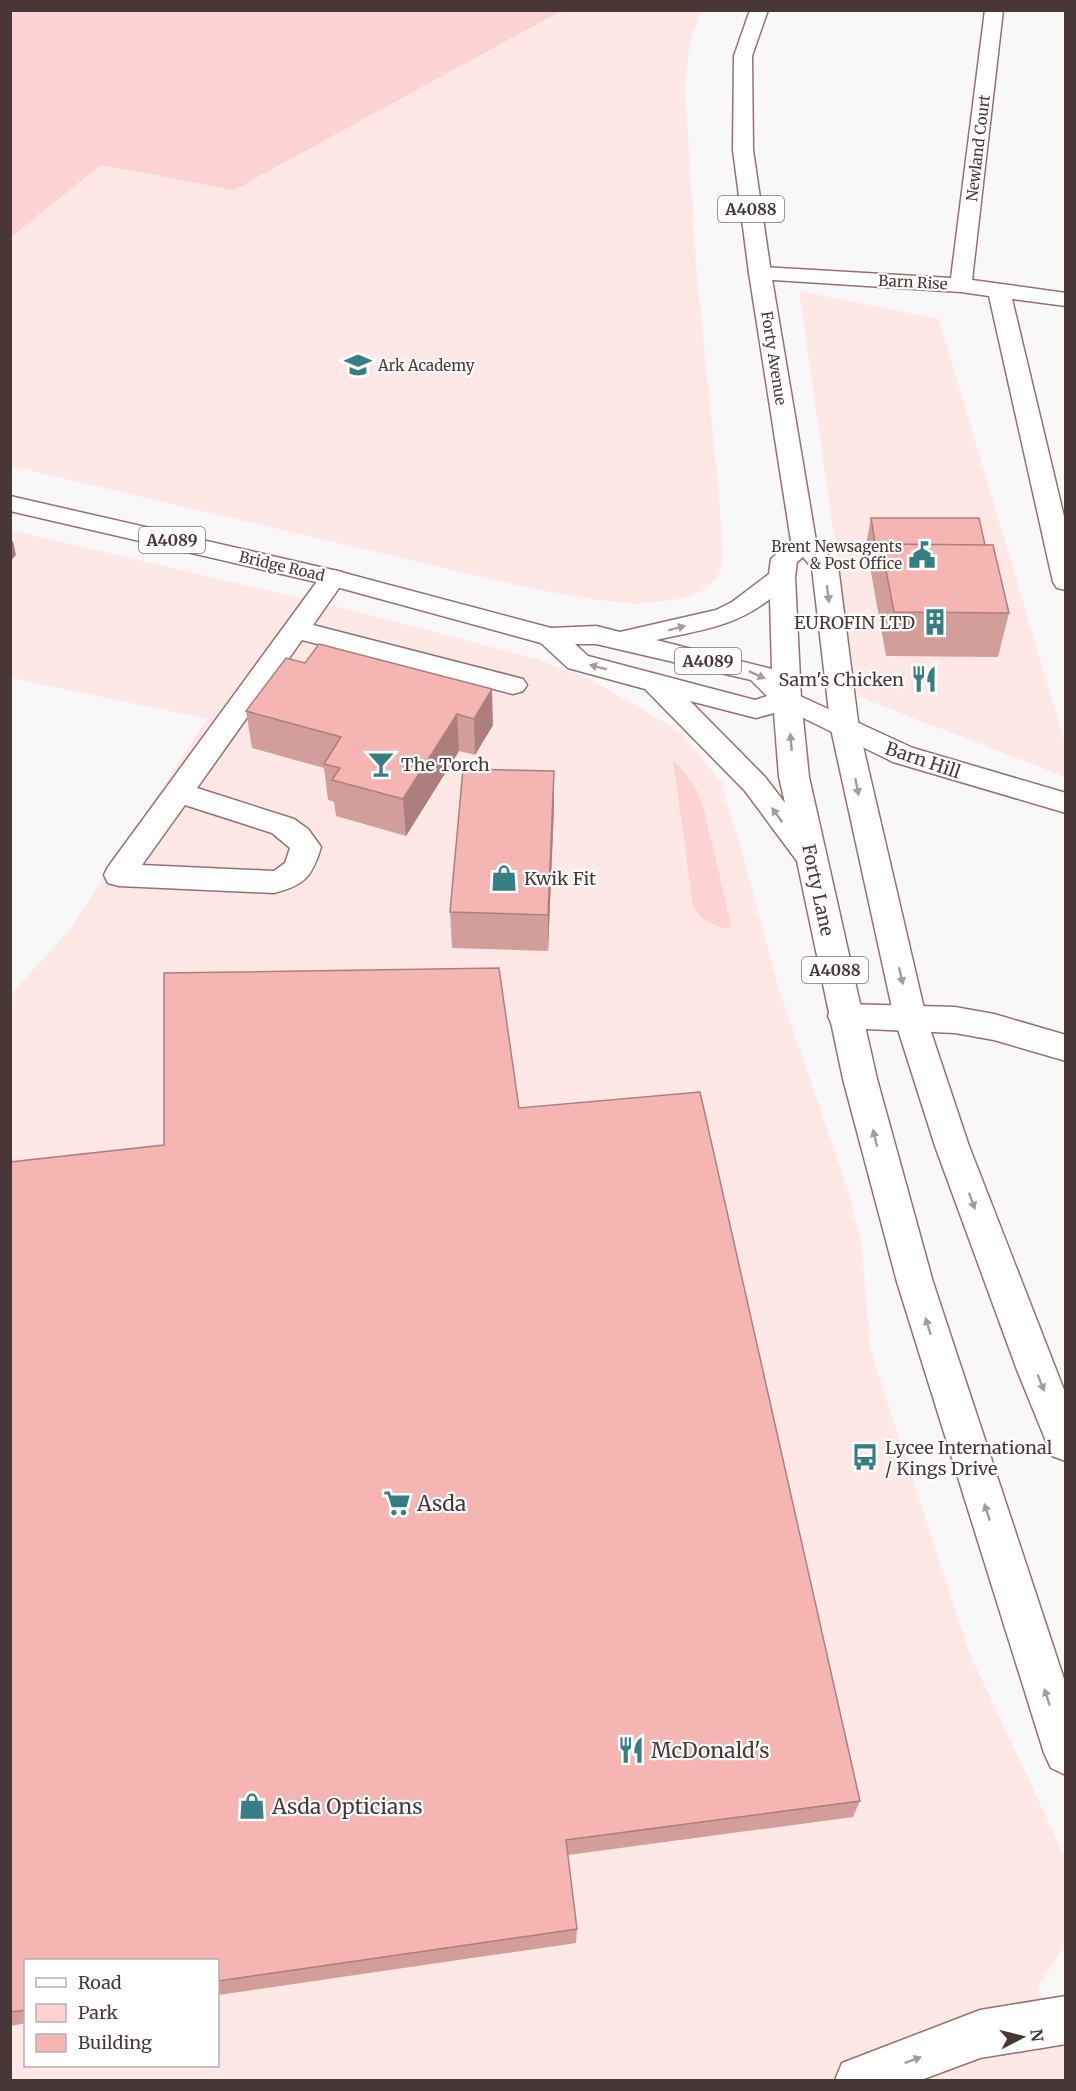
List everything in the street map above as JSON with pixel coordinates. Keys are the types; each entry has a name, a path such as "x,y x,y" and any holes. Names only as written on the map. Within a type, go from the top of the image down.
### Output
{"main road":[{"name":"Forty Avenue","path":"759,10 743,56 743,150 760,273 804,543"},
{"name":"Newland Court","path":"961,285 994,10"},
{"name":"Barn Rise","path":"760,273 961,285 1065,300"},
{"path":"999,290 1065,582"},
{"name":"Bridge Road","path":"10,503 333,578 551,637 596,635 761,674 787,699 756,709 653,682 578,662 551,637"},
{"name":"A4088","path":"787,699 782,577 784,559 804,543"},
{"path":"804,543 825,566 845,729 910,1017 952,1146 1065,1443"},
{"path":"619,640 724,616 741,608 782,577"},
{"path":"178,793 283,826 297,836 306,847 300,867 288,879 273,882 119,875 178,793 298,630 333,578"},
{"path":"298,630 513,685"},
{"path":"653,682 696,722 755,784 812,862"},
{"name":"Barn Hill","path":"787,699 886,748 928,764 1065,803"},
{"name":"Forty Lane","path":"787,699 794,777 844,1016 883,1171 935,1346 1065,1753"},
{"path":"844,1016 910,1017 994,1027 1065,1048"},
{"path":"859,2080 980,2034 1065,2020"}],"shaded area":[{"name":"Ark Academy","path":"10,11 701,11 690,43 685,85 696,263 719,493 723,560 717,579 700,592 681,599 636,604 599,600 533,589 11,466"},
{"path":"799,291 939,319 1065,743 1065,777 857,696"},
{"path":"11,530 351,610 537,659 592,680 679,731 720,780 740,844 778,986 849,1193 861,1241 871,1351 969,1652 1065,1857 1065,1945 1038,1987 1065,2053 1065,2080 11,2080 11,994 69,930 207,719 11,678"}],"green space":[{"path":"15,10 561,11 234,190 101,165 11,237 10,12"},
{"path":"673,759 694,785 703,806 732,929 704,919 693,905"}],"building":[{"path":"871,518 979,518 985,545 881,544 878,561"},
{"path":"881,544 993,545 1009,613 894,612"},
{"path":"319,644 492,689 474,719 457,714 403,799 332,780 340,768 324,764 341,737 246,711 286,658 305,663"},
{"name":"Kwik Fit","path":"463,769 554,771 548,915 450,912"},
{"name":"Asda","path":"499,968 519,1108 700,1092 860,1801 566,1840 577,1929 219,1981 219,1959 24,1959 24,2010 10,2012 10,1162 164,1145 164,973"}],"place":[{"name":"Ark Academy","path":"358,365"},
{"name":"Brent Newsagents & Post Office","path":"922,555"},
{"name":"EUROFIN LTD","path":"935,622"},
{"name":"Sam's Chicken","path":"924,679"},
{"name":"The Torch","path":"381,764"},
{"name":"Kwik Fit","path":"504,878"},
{"name":"Lycee International / Kings Drive","path":"865,1457"},
{"name":"Asda","path":"397,1503"},
{"name":"McDonald's","path":"631,1750"},
{"name":"Asda Opticians","path":"252,1806"}]}
